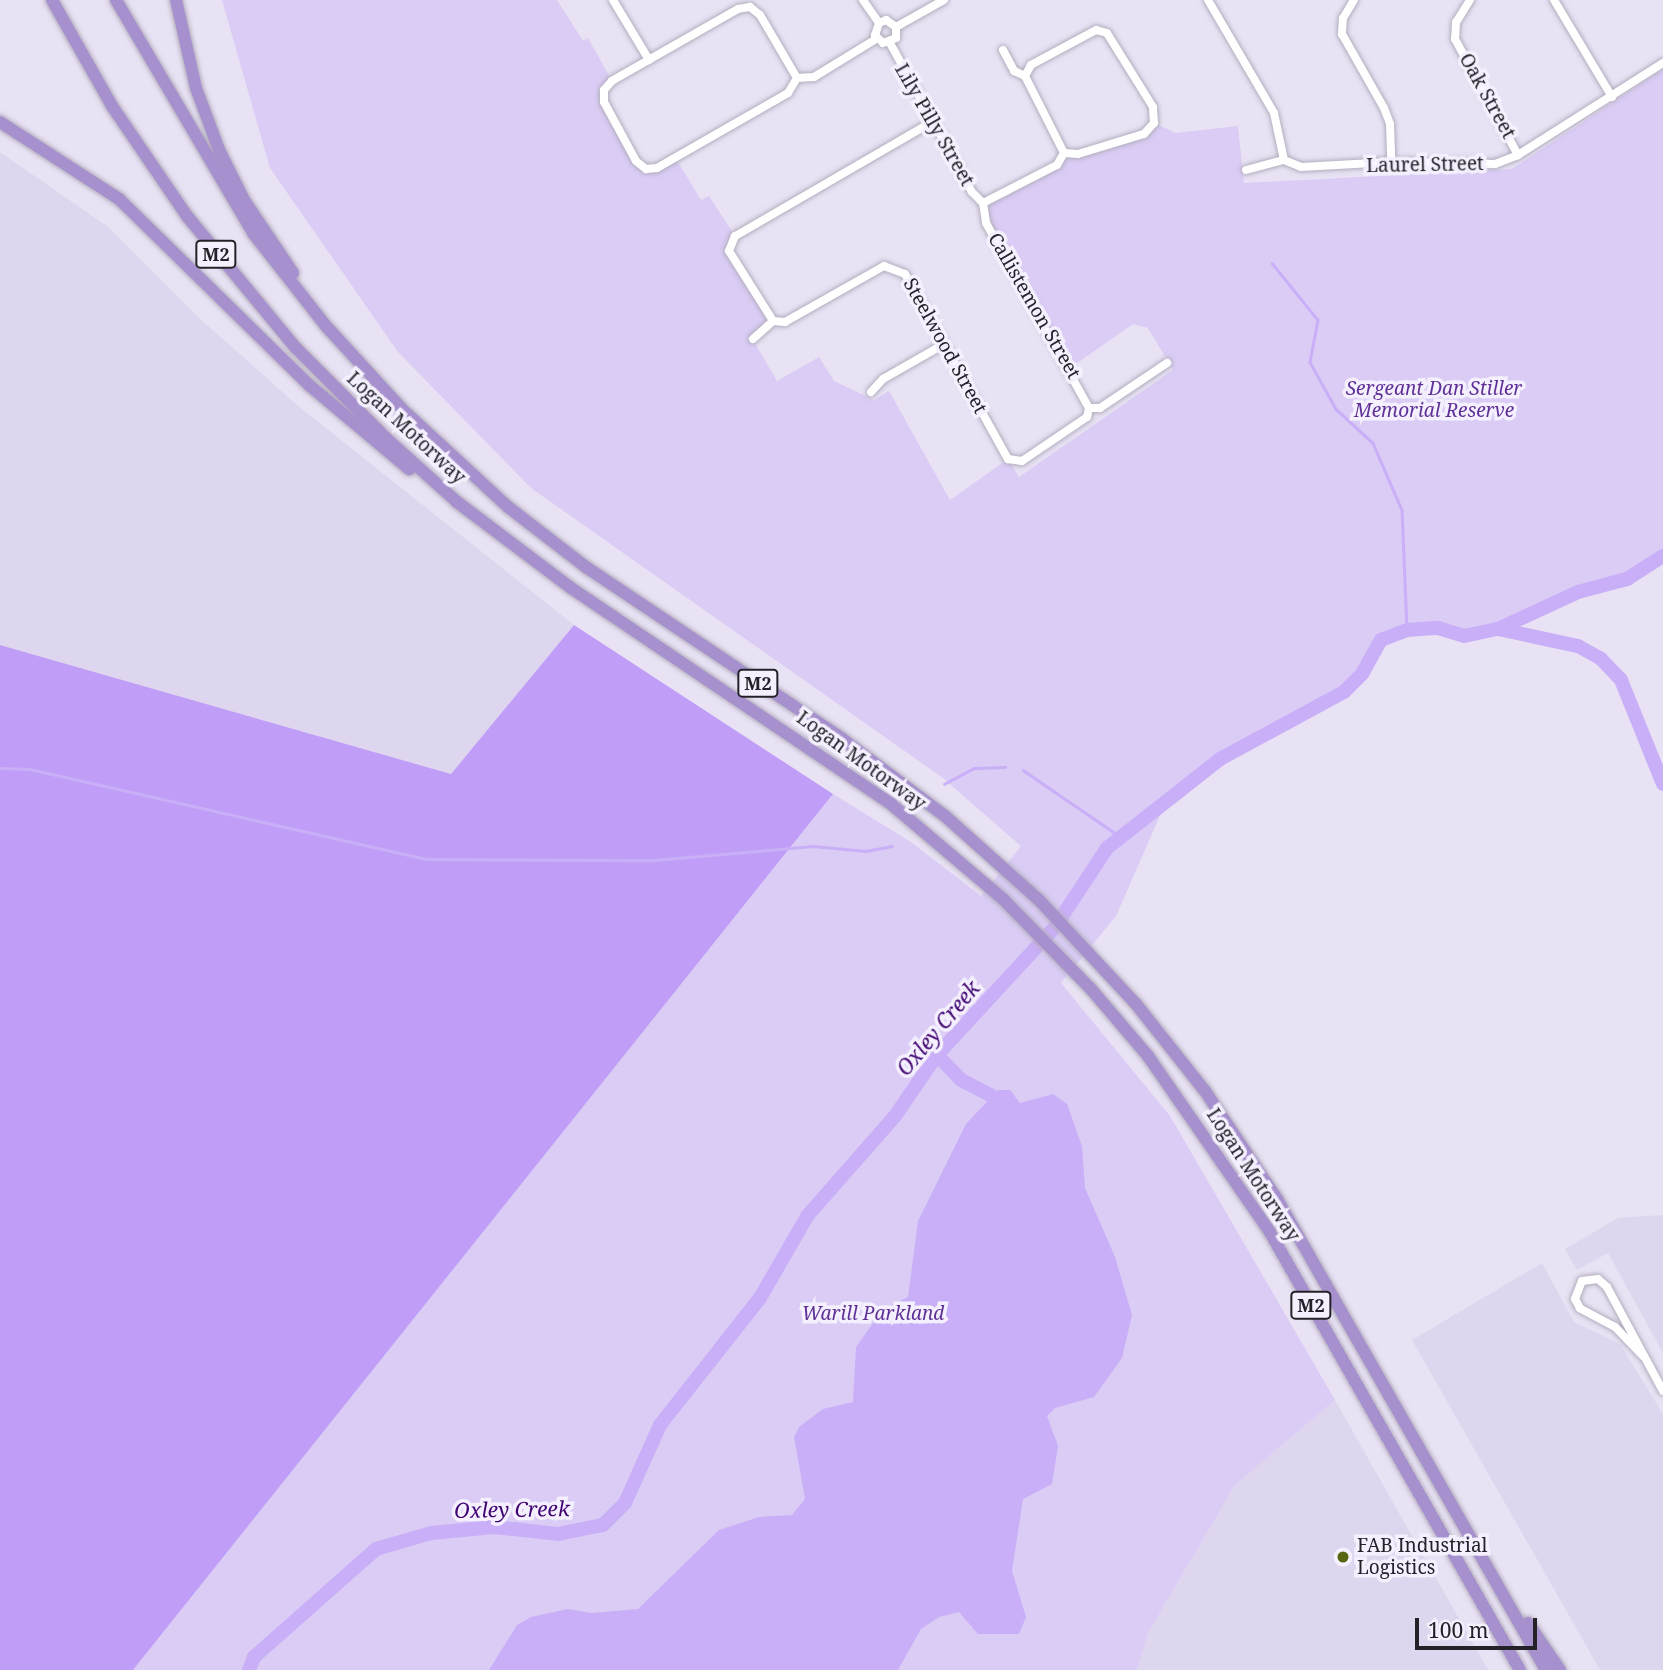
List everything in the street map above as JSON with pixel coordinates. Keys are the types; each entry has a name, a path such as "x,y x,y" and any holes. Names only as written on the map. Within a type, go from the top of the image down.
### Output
{"highway":[{"name":"Logan Motorway","path":"51,0 135,141 210,246 296,348 424,474 562,582 891,803 986,884 1074,970 1148,1056 1268,1229 1520,1670"},
{"name":"Logan Motorway","path":"116,0 235,206 344,347 437,444 545,536 876,762 1003,866 1091,952 1185,1064 1256,1165 1546,1670"},
{"path":"176,0 196,88 231,175 272,244 335,326 344,347"},
{"path":"0,122 119,199 309,386 406,467 424,474"},
{"path":"1515,1615 1529,1623 1560,1670"}],"street":[{"path":"613,0 649,60"},
{"path":"863,0 878,23 876,39"},
{"path":"896,27 944,0"},
{"path":"1208,0 1274,113 1284,160"},
{"path":"1354,0 1343,18 1342,34 1384,108 1390,124 1391,162"},
{"name":"Oak Street","path":"1470,0 1456,22 1455,39 1518,155"},
{"path":"1553,0 1612,97"},
{"path":"750,7 760,15 797,78 788,93 657,167 646,169 636,161 604,102 604,90 649,60 738,9 750,7"},
{"path":"797,78 814,77 876,39 890,43 897,36 896,27 886,20 878,23"},
{"path":"1026,76 1031,65 1097,30 1115,40 1153,107 1154,123 1144,134 1078,154 1064,153"},
{"name":"Lily Pilly Street","path":"890,43 932,122 983,203"},
{"path":"1003,50 1014,71 1026,76 1064,153"},
{"name":"Laurel Street","path":"1246,170 1284,160 1301,167 1391,162 1495,164 1518,155 1663,63"},
{"path":"773,321 729,251 735,236 932,122"},
{"path":"983,203 1058,165 1064,153"},
{"name":"Callistemon Street","path":"983,203 986,223 1089,408"},
{"name":"Steelwood Street","path":"753,340 773,321 785,322 884,266 896,267 905,274 1008,459 1022,461 1087,417 1089,408"},
{"path":"871,392 883,379 944,344"},
{"path":"1089,408 1100,408 1167,363"},
{"path":"1644,1357 1615,1327 1580,1308 1575,1299 1582,1282 1598,1279 1607,1287 1663,1391"}],"shaded area":[{"path":"0,152 108,227 198,317 298,406 574,625 451,774 0,645"},
{"path":"574,625 833,794 133,1670 0,1670 0,645 451,774"},
{"path":"998,1090 1010,1090 1020,1103 1053,1094 1067,1104 1082,1146 1085,1188 1115,1257 1132,1315 1122,1358 1094,1397 1055,1408 1047,1416 1058,1446 1052,1484 1023,1499 1012,1571 1026,1617 1019,1634 978,1634 959,1612 939,1617 921,1629 898,1670 489,1670 517,1625 531,1617 568,1609 591,1613 638,1609 719,1530 759,1517 792,1515 805,1499 794,1437 799,1427 823,1409 853,1402 856,1347 883,1309 908,1297 918,1221 966,1124"},
{"path":"1663,1215 1663,1353 1608,1253 1577,1270 1565,1249 1618,1218"},
{"path":"1542,1263 1574,1322 1620,1344 1663,1414 1663,1670 1600,1670 1412,1340"},
{"path":"1335,1400 1488,1670 1137,1670 1148,1633 1235,1485"}],"green space":[{"path":"222,0 557,0 583,41 588,38 612,81 604,90 604,102 636,161 646,169 675,157 701,200 709,196 735,236 729,243 773,321 753,340 777,381 819,357 834,381 874,400 889,391 950,500 1008,459 1019,477 1173,370 1148,328 1133,324 1070,368 986,223 983,203 1057,165 1064,153 1144,134 1154,123 1176,133 1238,126 1244,183 1512,169 1663,69 1663,556 1627,579 1578,592 1498,629 1464,636 1438,628 1407,630 1381,640 1362,674 1344,692 1220,759 1169,795 1116,916 1061,983 1170,1116 1335,1400 1235,1485 1148,1633 1137,1670 133,1670 833,794 911,842 981,896 1021,846 943,778 531,488 398,352 270,168"}],"waterway":[{"path":"1272,263 1318,320 1310,362 1336,409 1373,443 1402,510 1407,630"},
{"path":"1498,629 1578,592 1627,579 1663,556"},
{"name":"Oxley Creek","path":"249,1670 254,1657 376,1549 431,1533 494,1527 558,1534 603,1525 625,1503 660,1425 760,1298 808,1215 895,1116 937,1055 1055,927 1107,848 1220,759 1344,692 1362,674 1381,640 1407,630 1438,628 1464,636 1498,629 1578,646 1601,659 1621,680 1663,784"},
{"path":"944,784 974,768 1005,767"},
{"path":"0,768 30,769 426,859 654,860 813,846 866,851 892,846"},
{"path":"1023,770 1121,837"},
{"path":"937,1055 961,1080 991,1095"}],"place":[{"name":"FAB Industrial Logistics","path":"1343,1557"}],"park label":[{"name":"Sergeant Dan Stiller Memorial Reserve","path":"1434,400"},
{"name":"Warill Parkland","path":"873,1314"}]}
